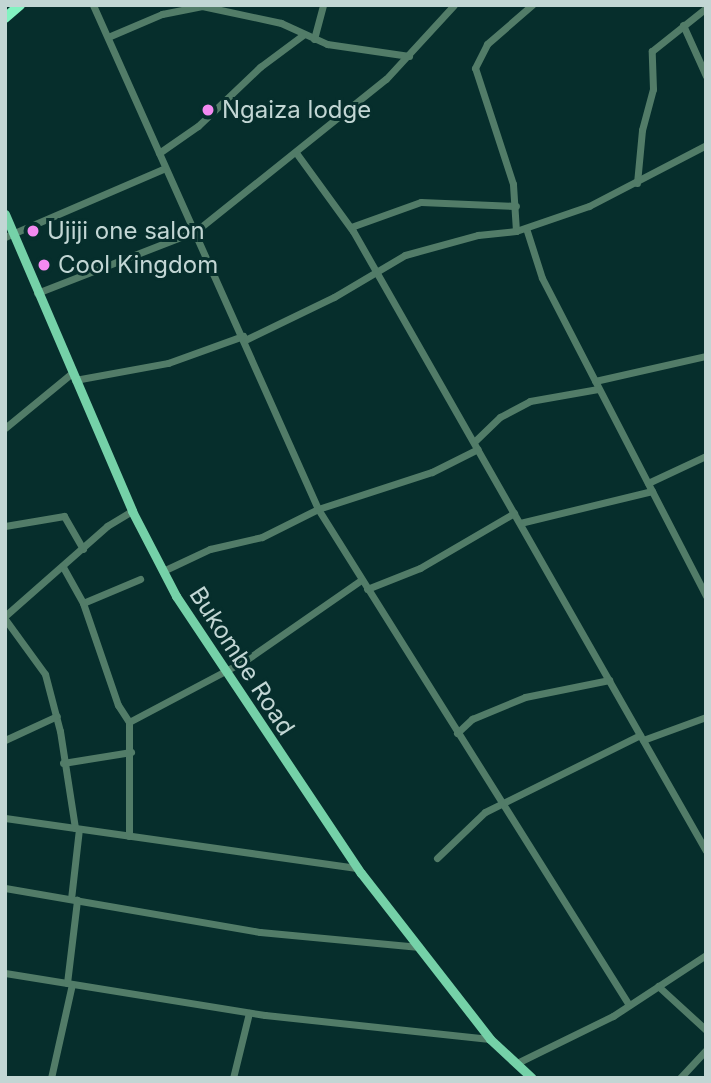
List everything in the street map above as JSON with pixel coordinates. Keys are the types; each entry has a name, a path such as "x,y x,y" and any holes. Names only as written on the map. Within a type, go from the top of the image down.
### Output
{"highway":[{"path":"5,18 20,5"}],"main road":[{"name":"Bukombe Road","path":"5,214 9,235 132,511 163,571 225,672 358,868 490,1039 532,1078"}],"street":[{"path":"93,5 244,338 318,509 629,1005"},
{"path":"314,39 323,5"},
{"path":"37,293 196,231 297,153 409,56 454,5"},
{"path":"516,231 516,206 502,141 475,68 487,44 532,5"},
{"path":"108,37 183,8 216,7 281,23 314,39 409,56"},
{"path":"637,183 642,130 653,89 652,51 706,8"},
{"path":"683,25 706,76"},
{"path":"159,153 198,127 260,67 303,35"},
{"path":"5,428 74,376 168,363 244,338 334,297 405,255 440,244 516,231 589,206 706,145"},
{"path":"297,153 351,227 706,851"},
{"path":"9,235 165,168"},
{"path":"351,227 421,202 516,206"},
{"path":"526,228 536,264 706,596"},
{"path":"163,571 210,549 262,537 318,509 432,472 476,445 500,417 530,401 706,356"},
{"path":"520,523 650,487 706,456"},
{"path":"51,1078 69,983 77,828 63,763 57,716 45,674 5,618 83,549 132,511"},
{"path":"367,589 420,568 514,513"},
{"path":"5,526 64,516 83,549"},
{"path":"63,567 83,603 118,705 129,722 129,836"},
{"path":"83,603 140,579"},
{"path":"129,722 225,672 361,580"},
{"path":"457,733 472,719 525,697 609,680"},
{"path":"5,740 57,716"},
{"path":"437,858 471,823 501,803 641,738 706,717"},
{"path":"63,763 131,752"},
{"path":"5,818 358,868"},
{"path":"5,888 260,932 419,947"},
{"path":"517,1063 629,1005 706,955"},
{"path":"5,973 249,1013 490,1039"},
{"path":"658,986 706,1030"},
{"path":"233,1078 249,1013"},
{"path":"680,1078 706,1050"}],"place":[{"name":"Ngaiza lodge","path":"208,110"},
{"name":"Ujiji one salon","path":"33,231"},
{"name":"Cool Kingdom","path":"44,265"}]}
